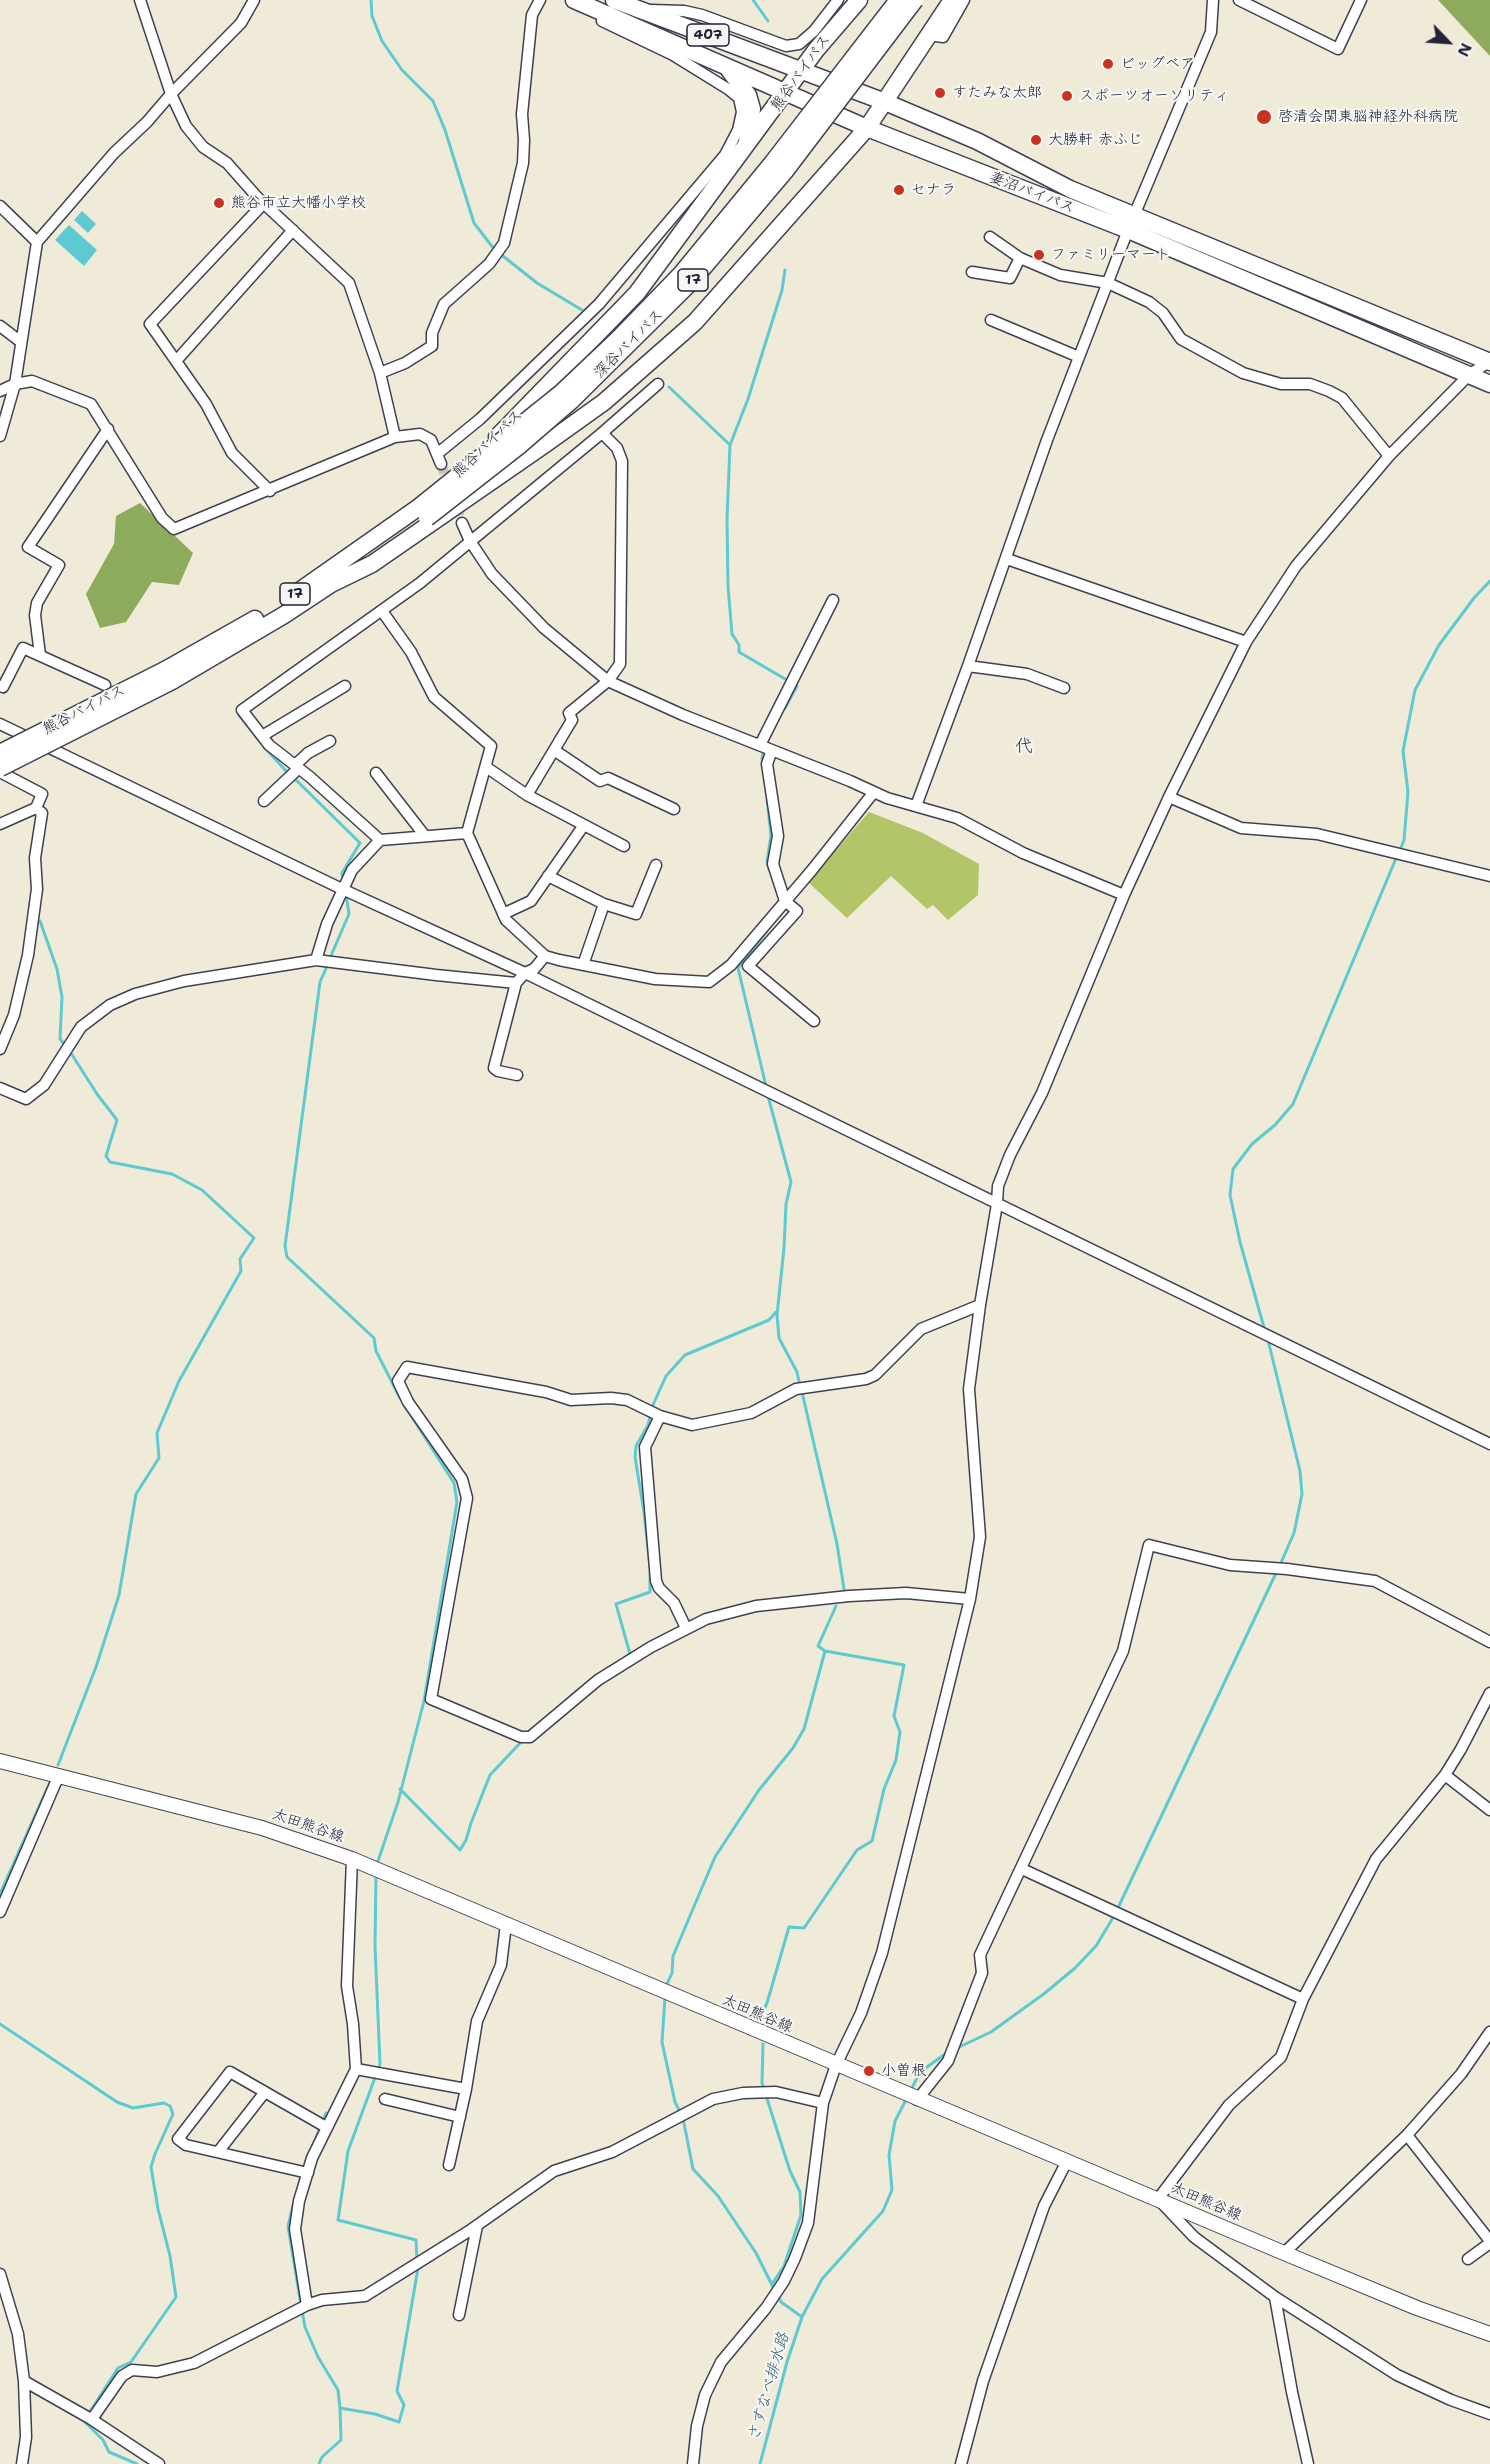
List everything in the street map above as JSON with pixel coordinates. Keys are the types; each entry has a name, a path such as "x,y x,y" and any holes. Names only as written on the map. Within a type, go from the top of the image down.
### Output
{"highway":[{"name":"妻沼バイパス","path":"574,0 641,10 885,102 977,141 1070,189 1490,362"},
{"name":"熊谷バイパス","path":"0,768 284,615 331,584 423,513 638,293 801,71 860,0"},
{"name":"深谷バイパス","path":"423,513 561,393 681,274 773,162 897,0"},
{"name":"深谷バイパス","path":"423,513 519,446 571,401 691,282 786,170 915,0"},
{"name":"17","path":"331,584 372,564 604,402 695,322 867,128 952,0"},
{"name":"妻沼バイパス","path":"610,7 726,68 867,128 1128,230 1490,384"},
{"name":"407","path":"726,68 748,95 752,109 746,148"},
{"name":"熊谷バイパス","path":"0,753 168,676 423,513"}],"main road":[{"name":"太田熊谷線","path":"0,1761 262,1828 352,1859 1284,2253 1417,2308 1490,2334"}],"street":[{"path":"140,0 171,94 186,126 203,147 227,163 264,203 349,283 380,373 395,437"},
{"path":"0,436 15,384 37,242 102,166 147,122 241,22 254,0"},
{"path":"380,373 405,363 432,346 432,333 444,304 489,264 502,246 523,163 522,114 532,15 540,0"},
{"path":"641,10 684,11 702,15 786,46 800,44 814,31 838,0"},
{"path":"929,35 943,37 964,0"},
{"path":"916,806 1007,559 1047,440 1128,230 1210,32 1213,0"},
{"path":"1239,0 1338,49 1361,0"},
{"path":"0,391 15,384 32,381 91,404 162,518 174,529 270,491 395,437 420,434 431,440 439,459 599,304 725,155 738,130 742,112 739,98 673,55 602,21 610,7"},
{"path":"264,203 150,324 206,404 232,453 270,491"},
{"path":"0,206 37,242"},
{"path":"176,361 293,230"},
{"path":"990,237 1020,258 1060,275 1108,283 1157,307 1181,339 1221,363 1243,373 1281,384 1310,384 1342,398 1389,456"},
{"path":"972,272 1010,278 1020,258"},
{"path":"991,320 1079,357"},
{"path":"0,326 21,342"},
{"path":"693,2464 697,2426 709,2386 721,2362 780,2286 795,2258 808,2223 823,2103 836,2065 861,2013 882,1953 970,1599 980,1537 969,1389 980,1305 998,1204 998,1186 1010,1155 1042,1093 1124,895 1169,797 1246,642 1296,566 1389,456 1469,375 1490,362"},
{"path":"380,840 297,766 269,746 242,710 420,583 658,384"},
{"path":"40,655 35,615 37,603 59,565 28,547 108,429"},
{"path":"527,795 572,720 569,713 608,681 620,664 622,461 617,448 602,433"},
{"path":"462,523 470,541 492,574 544,628 608,681 683,715 887,798 957,818 1023,853 1124,895"},
{"path":"1007,559 1246,642"},
{"path":"760,745 833,600"},
{"path":"382,611 411,652 434,697 491,746 467,833 506,920 545,956 583,966 655,979 709,982 731,965 874,792"},
{"path":"0,686 3,687 23,648 105,685"},
{"path":"968,666 1027,674 1064,688"},
{"path":"262,736 345,686"},
{"path":"0,724 342,889 525,974 1490,1444"},
{"path":"264,801 308,753 330,741"},
{"path":"554,750 600,781 608,778 674,809"},
{"path":"772,750 767,764 778,836 773,864 785,901 797,911 748,966 814,1021"},
{"path":"486,767 527,795 624,846"},
{"path":"0,772 42,794 36,808 0,824"},
{"path":"376,773 425,836"},
{"path":"1169,797 1241,828 1317,834 1489,874"},
{"path":"0,1049 14,1015 28,956 37,889 35,858 42,813 36,808"},
{"path":"503,914 531,901 584,825"},
{"path":"319,960 327,924 348,877 380,840 467,833"},
{"path":"548,876 604,904 636,914 656,865"},
{"path":"583,966 604,904"},
{"path":"517,1075 494,1068 516,983 534,969 545,956"},
{"path":"0,1088 26,1099 44,1085 81,1027 95,1016 135,994 184,981 319,960 516,983"},
{"path":"970,1599 906,1593 849,1596 756,1606 706,1619 686,1628 598,1680 526,1737 431,1699 467,1498 462,1479 408,1402 398,1381 408,1367 546,1392 571,1400 611,1398 627,1400 659,1415 692,1425 751,1413 800,1389 866,1379 875,1375 921,1329 980,1305"},
{"path":"659,1415 645,1447 656,1581 674,1603 686,1628"},
{"path":"911,2097 948,2061 982,1973 980,1955 1123,1651 1149,1545 1230,1565 1287,1569 1375,1581 1490,1641"},
{"path":"1487,2410 1451,2400 1397,2375 1275,2297 1194,2237 1158,2199 1229,2105 1281,2057 1303,1999 1376,1859 1445,1775 1490,1693"},
{"path":"0,1912 59,1775"},
{"path":"1445,1775 1490,1810"},
{"path":"307,2306 295,2229 299,2201 326,2127 356,2068 353,2024 347,1986 352,1859"},
{"path":"1022,1869 1303,1999"},
{"path":"448,2165 466,2089 477,2021 501,1965 506,1924"},
{"path":"1284,2253 1407,2135 1461,2074 1490,2032"},
{"path":"356,2068 466,2089"},
{"path":"308,2173 186,2145 178,2139 230,2072 326,2127"},
{"path":"218,2152 265,2092"},
{"path":"91,2419 122,2376 132,2370 157,2372 194,2363 322,2300 365,2296 477,2226 554,2170 612,2152 713,2099 743,2092 772,2092 823,2103"},
{"path":"385,2098 460,2117"},
{"path":"1407,2135 1490,2242 1468,2259"},
{"path":"961,2464 983,2381 1044,2206 1067,2161"},
{"path":"459,2315 477,2226"},
{"path":"0,2274 18,2334 24,2381 26,2437 22,2464"},
{"path":"1275,2297 1308,2464"},
{"path":"24,2381 91,2419 159,2464"}],"green space":[{"path":"1438,0 1490,0 1490,56"},
{"path":"140,503 193,553 179,585 152,582 126,622 100,628 86,594 114,544 116,516"},
{"path":"869,812 923,833 979,864 978,895 948,920 933,905 927,909 891,876 847,918 808,882"}],"water":[{"path":"82,211 96,224 88,233 74,220"},
{"path":"69,225 97,250 84,266 55,240"}],"waterway":[{"path":"371,0 372,16 382,41 402,70 433,101 445,130 474,223 494,249 537,283 582,310"},
{"path":"753,0 768,21"},
{"path":"785,270 782,290 748,399 730,445 727,519 728,586 732,634 739,645 739,652 797,686 785,708"},
{"path":"669,387 730,445"},
{"path":"1400,850 1404,840 1408,792 1403,751 1415,690 1439,645 1474,598 1490,581"},
{"path":"239,715 258,739"},
{"path":"264,747 288,773"},
{"path":"763,765 764,751"},
{"path":"293,777 360,843 342,873 343,881"},
{"path":"767,799 771,835 767,862 769,869"},
{"path":"1265,1331 1240,1242 1230,1195 1233,1169 1252,1144 1275,1125 1293,1104 1397,856"},
{"path":"330,958 349,914 346,894"},
{"path":"40,921 57,969 62,997 60,1039 65,1045"},
{"path":"766,932 738,968 766,1086"},
{"path":"328,964 320,982 285,1246 287,1257 374,1338 376,1351 400,1398"},
{"path":"58,1765 96,1667 119,1595 136,1494 159,1458 157,1433 179,1381 241,1271 240,1259 254,1238 202,1190 172,1174 110,1162 106,1156 117,1120 69,1050"},
{"path":"768,1096 791,1182 786,1204 777,1315 779,1338 797,1372 800,1386"},
{"path":"650,1567 635,1457 636,1446 648,1425 653,1405 666,1376 685,1355 769,1320 776,1312"},
{"path":"1268,1340 1300,1471 1302,1494 1294,1533 1280,1565"},
{"path":"802,1392 837,1544 844,1589"},
{"path":"377,1864 398,1802 424,1701 457,1502 454,1483 405,1406"},
{"path":"1117,1910 1277,1571"},
{"path":"627,1656 630,1654 616,1604 650,1592 650,1573"},
{"path":"758,2022 767,2003 789,1927 804,1928 857,1850 872,1841 884,1789 896,1760 900,1732 894,1716 904,1665 825,1651 818,1646 836,1606"},
{"path":"667,1984 672,1973 673,1956 715,1857 759,1790 793,1748 804,1729 825,1651"},
{"path":"571,1696 587,1683"},
{"path":"400,1789 460,1850 466,1840 490,1775 522,1741"},
{"path":"0,1894 50,1782"},
{"path":"376,1874 375,1946 380,2064 348,2151 338,2220 416,2240 417,2261"},
{"path":"957,2048 991,2032 1075,1968 1096,1946 1114,1916"},
{"path":"665,1998 662,2042 675,2102 680,2112"},
{"path":"0,2024 117,2102 133,2108 164,2103 170,2106 173,2114 151,2167 158,2209 170,2256 176,2297 131,2362 118,2368 84,2421 103,2440 109,2452 137,2464"},
{"path":"763,2044 762,2083 790,2171 800,2192 801,2215 784,2266 772,2284"},
{"path":"910,2092 920,2072 948,2052"},
{"name":"さすなべ排水路","path":"760,2464 787,2362 802,2317 822,2279 883,2211 892,2190 889,2155 895,2121 907,2098"},
{"path":"313,2145 326,2113"},
{"path":"683,2118 693,2169 718,2196 756,2253 774,2289"},
{"path":"293,2205 288,2226 301,2305"},
{"path":"340,2408 375,2414 399,2422 404,2405 397,2391 418,2268"},
{"path":"777,2295 781,2302 802,2317"},
{"path":"302,2311 305,2327 318,2357 338,2390 341,2440 322,2457 319,2464"}],"tunnel":[{"path":"441,464 462,523"}],"place":[{"name":"ビッグベア","path":"1108,64"},
{"name":"すたみな太郎","path":"940,93"},
{"name":"スポーツオーソリティ","path":"1067,96"},
{"name":"啓清会関東脳神経外科病院","path":"1264,117"},
{"name":"大勝軒 赤ふじ","path":"1036,140"},
{"name":"セナラ","path":"899,190"},
{"name":"熊谷市立大幡小学校","path":"219,203"},
{"name":"ファミリーマート","path":"1039,255"},
{"name":"小曽根","path":"869,2071"}],"district":[{"name":"代","path":"1024,747"}]}
